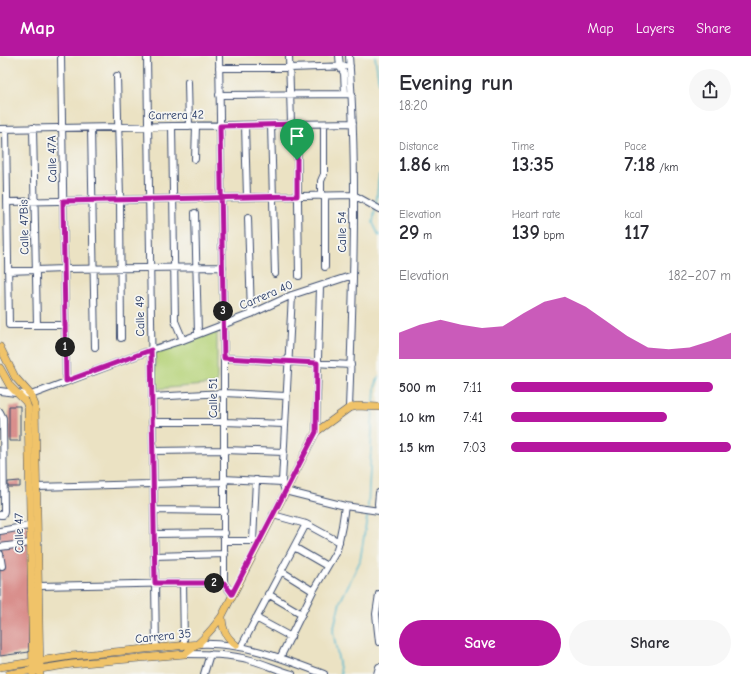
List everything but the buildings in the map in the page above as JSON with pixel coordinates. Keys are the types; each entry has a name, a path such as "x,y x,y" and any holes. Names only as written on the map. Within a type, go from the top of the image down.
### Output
{"main road":[{"path":"0,347 16,377 31,395"},
{"name":"Calle 47","path":"0,368 10,386 20,394 26,402 28,412 30,543 36,661"},
{"name":"Calle 47","path":"31,395 35,405 39,586 36,672"},
{"path":"185,654 199,644 222,616 256,541 273,515 316,432 349,408 357,406 379,407"},
{"path":"222,616 222,624 229,640 238,646"},
{"name":"Carrera 35","path":"0,667 71,656 184,644 199,644"},
{"name":"Carrera 35","path":"9,674 36,672 72,664 185,654"}],"street":[{"name":"Calle 47A","path":"61,56 66,381"},
{"name":"Calle 49","path":"147,56 156,648"},
{"name":"Calle 51","path":"219,56 224,324 224,583"},
{"path":"289,56 290,94 294,124 299,276"},
{"path":"219,95 348,94 344,73 340,67 339,56"},
{"name":"Calle 54","path":"349,56 350,66 348,94 353,123 354,195 349,408"},
{"path":"219,68 350,66"},
{"path":"117,76 119,127 121,338"},
{"path":"188,82 195,159"},
{"name":"Carrera 42","path":"3,129 353,123"},
{"path":"324,124 324,174 321,181 326,267"},
{"path":"245,125 247,197"},
{"path":"271,125 275,274"},
{"path":"172,126 175,321 183,340"},
{"name":"Calle 47Bis","path":"33,128 37,325"},
{"path":"91,128 95,347"},
{"path":"3,129 7,202 9,325 65,325"},
{"path":"7,202 354,195 378,209"},
{"path":"195,213 198,334"},
{"path":"248,218 251,314"},
{"path":"8,271 93,268 222,267"},
{"name":"Carrera 40","path":"31,395 251,314 292,295 353,275"},
{"path":"316,432 320,286"},
{"path":"292,295 282,482 285,491 345,506 377,510 379,493"},
{"path":"224,358 351,365"},
{"path":"0,391 31,395"},
{"path":"152,397 224,393 286,396"},
{"path":"0,412 3,418 4,511 3,514 0,515"},
{"path":"152,422 285,424"},
{"path":"152,451 224,450 284,452"},
{"path":"37,487 153,484 224,480 282,482"},
{"path":"225,541 256,541 256,480"},
{"path":"280,658 313,591 336,550 339,542 345,506"},
{"path":"154,510 225,510"},
{"path":"273,515 306,524 339,542"},
{"path":"238,646 256,618 306,524"},
{"path":"0,531 37,525"},
{"path":"154,534 225,533"},
{"path":"0,548 30,543"},
{"path":"294,547 327,566"},
{"path":"0,554 2,566"},
{"path":"154,556 225,554"},
{"path":"281,571 313,591"},
{"path":"39,586 183,582 224,583 232,594"},
{"path":"183,582 184,644"},
{"path":"268,594 302,614"},
{"path":"379,594 377,614 379,642"},
{"path":"256,618 291,638"},
{"name":"Carrera 35","path":"199,644 217,643 238,646 280,658 324,674"},
{"name":"Carrera 35","path":"185,654 232,656 252,660 292,674"},
{"path":"204,674 210,654"},
{"path":"377,674 379,666"}],"green space":[{"path":"217,331 217,384 155,389 155,352"}],"waterway":[{"path":"375,56 379,83"},
{"path":"376,205 379,175"},
{"path":"375,209 373,223 379,236"},
{"path":"374,405 375,387 379,376"},
{"path":"368,507 373,409"},
{"path":"341,674 333,631 340,602 360,561 368,511"}],"route":[{"path":"297,160 297,124 220,126 221,198 224,358 317,363 316,432 232,594 224,583 155,583 151,350 66,381 63,201 173,198 221,198 297,196 297,160"}]}
